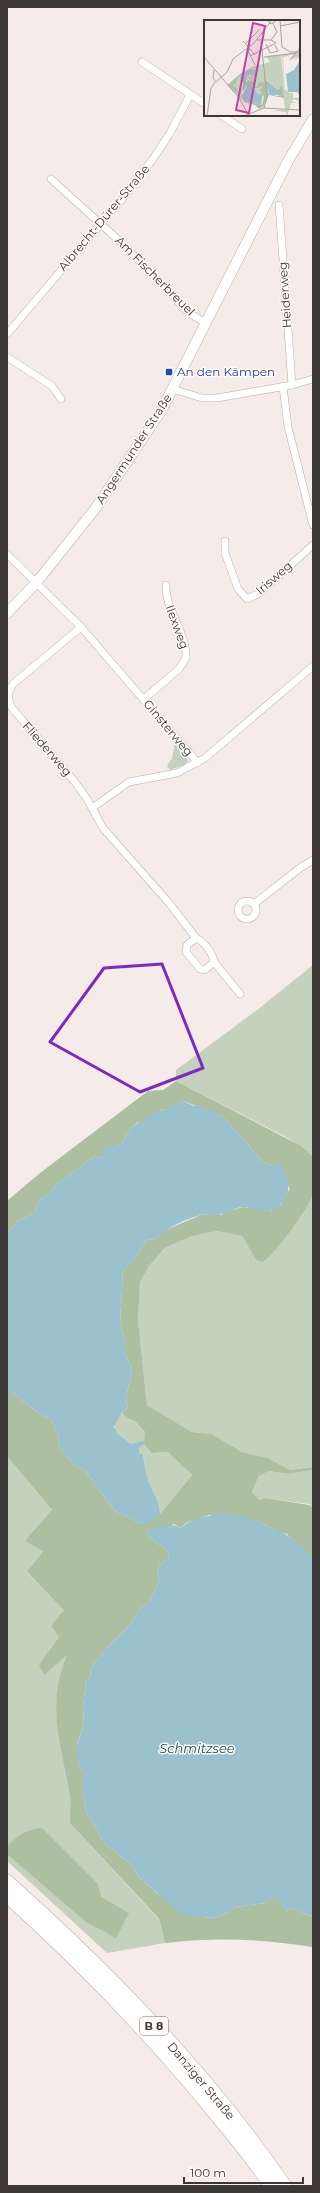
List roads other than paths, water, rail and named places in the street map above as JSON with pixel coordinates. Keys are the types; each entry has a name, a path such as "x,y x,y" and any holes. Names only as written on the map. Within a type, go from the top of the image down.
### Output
{"highway":[{"name":"Danziger Straße","path":"7,1881 90,1958 137,2007 203,2080 268,2161 285,2186"},
{"name":"Danziger Straße","path":"7,1896 89,1973 129,2015 195,2089 271,2186"}],"main road":[{"name":"Angermunder Straße","path":"7,613 36,583 95,509 137,448 172,389 288,161 313,119"}],"street":[{"path":"142,62 204,103"},
{"name":"Albrecht-Dürer-Straße","path":"7,334 101,224 153,159 170,133 190,95"},
{"path":"222,116 242,129"},
{"name":"Am Fischerbreuel","path":"51,179 125,246 189,313 206,323"},
{"name":"Heiderweg","path":"279,206 292,385"},
{"path":"7,357 52,386 61,399"},
{"path":"172,389 202,398 283,387 313,379"},
{"path":"283,387 288,427 313,525"},
{"name":"Irisweg","path":"225,541 225,553 238,589 247,599 258,594 313,545"},
{"name":"Ginsterweg","path":"7,554 81,626 198,763 313,666"},
{"name":"Ilexweg","path":"144,699 179,669 186,658 185,647 167,601 166,585"},
{"name":"Fliederweg","path":"81,626 13,684 8,691 8,700 12,708 75,782 103,828 169,904 196,938 201,940 214,957 214,962 240,994"},
{"path":"92,808 129,782 177,773 198,763"},
{"path":"254,904 300,868 313,860"},
{"path":"196,938 186,945 186,952 200,970 205,970 214,962"}],"water":[{"path":"183,1101 194,1106 202,1105 205,1110 211,1110 222,1116 248,1144 262,1162 273,1166 281,1164 287,1176 288,1189 287,1196 284,1201 273,1210 262,1211 242,1207 219,1215 201,1215 176,1224 155,1240 147,1239 136,1257 123,1271 120,1323 125,1342 125,1353 132,1369 126,1399 128,1409 123,1410 114,1427 117,1433 131,1444 145,1440 144,1444 139,1448 140,1454 143,1454 147,1476 157,1499 160,1514 148,1524 142,1524 115,1511 85,1471 74,1465 60,1449 57,1431 50,1419 38,1413 7,1388 7,1234 18,1221 34,1213 41,1199 49,1194 58,1183 95,1156 101,1158 101,1152 108,1146 121,1144 132,1127 139,1122 145,1125 144,1118"},
{"name":"Schmitzsee","path":"228,1513 259,1521 275,1531 284,1533 313,1558 313,1917 291,1908 287,1911 276,1896 266,1903 235,1907 229,1912 214,1918 182,1915 138,1876 133,1866 105,1844 86,1811 83,1792 83,1773 79,1764 76,1748 84,1723 83,1706 86,1681 90,1677 91,1667 128,1627 140,1609 150,1601 159,1580 157,1573 160,1565 169,1557 168,1552 147,1535 147,1531 167,1525 180,1528 197,1519"}],"place":[{"name":"An den Kämpen","path":"169,372"}]}
